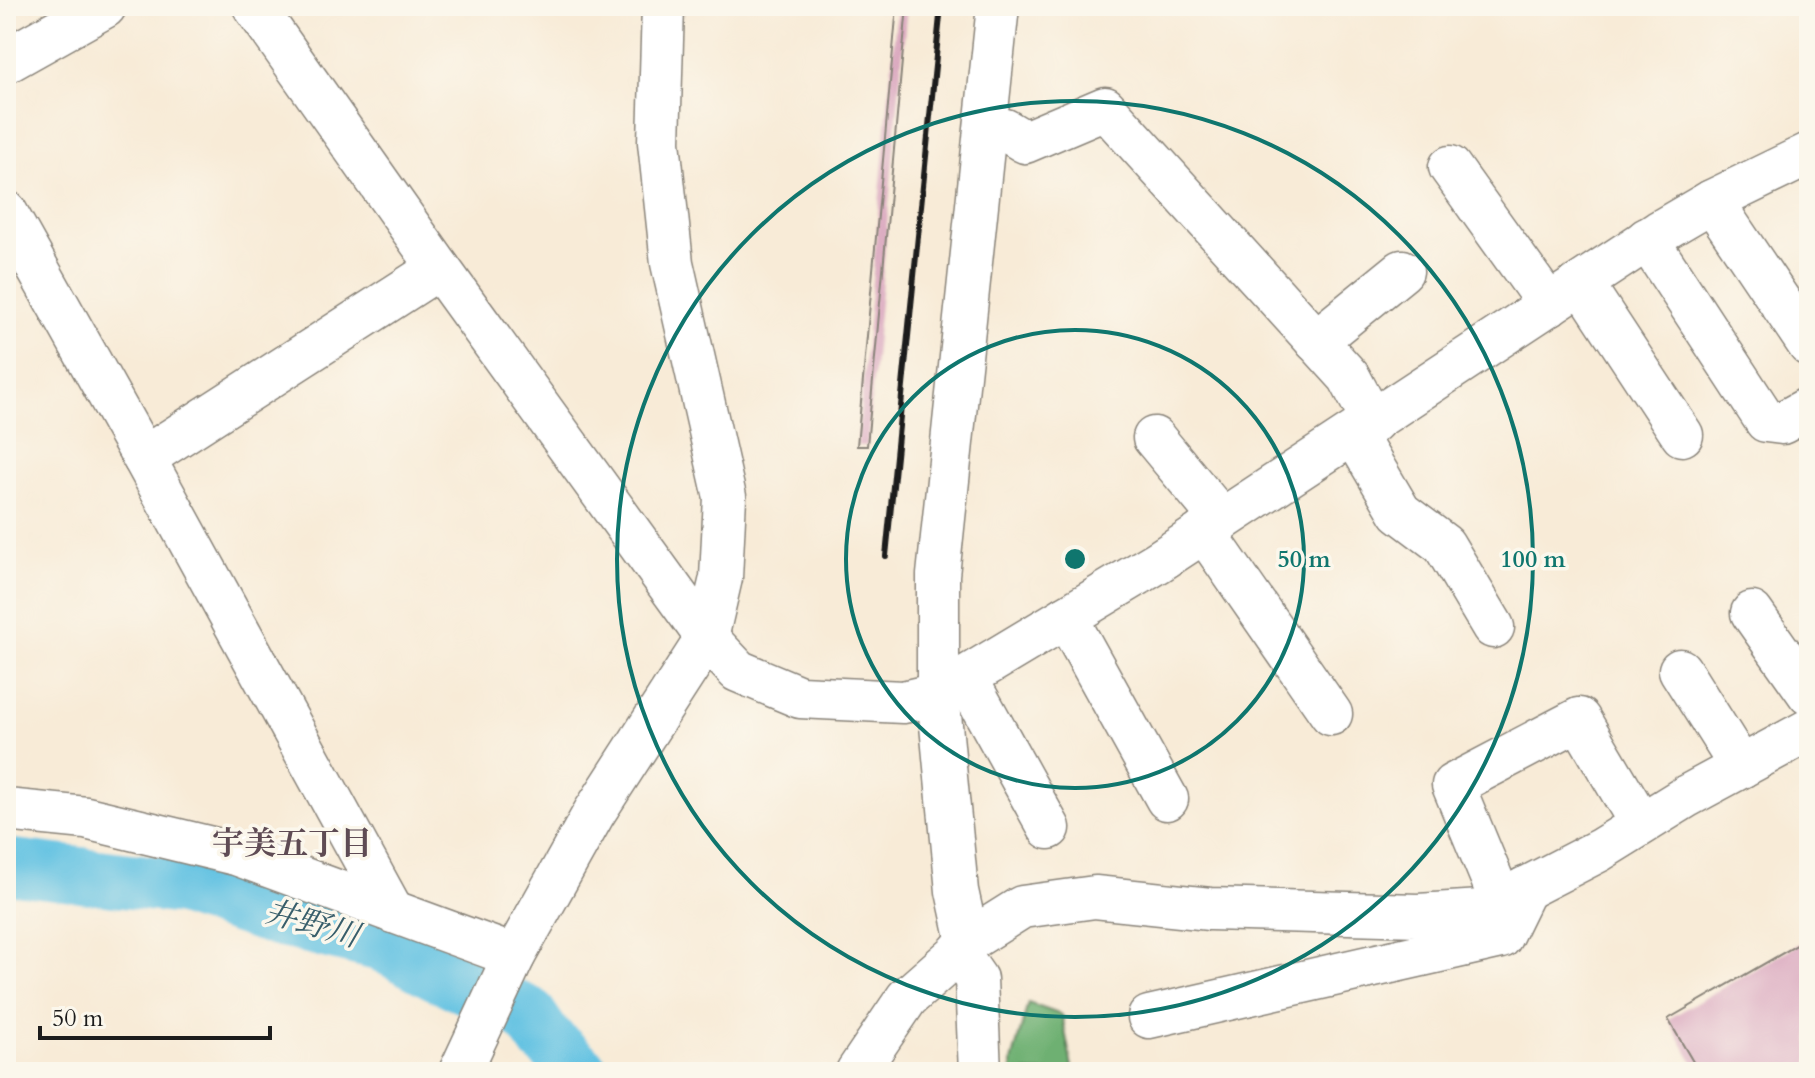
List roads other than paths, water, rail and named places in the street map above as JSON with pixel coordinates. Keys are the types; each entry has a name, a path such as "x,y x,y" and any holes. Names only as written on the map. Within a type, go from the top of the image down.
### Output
{"main road":[{"path":"6,61 104,6"}],"street":[{"path":"254,6 707,638 738,671 800,697 903,702 952,686 1213,525 1647,239 1712,201 1809,154"},
{"path":"467,1055 514,956 594,813 707,638 721,578 725,497 672,263 659,142 663,6"},
{"path":"980,1072 976,979 963,947 957,891 952,686 938,575 998,6"},
{"path":"987,127 1005,130 1025,142 1105,108 1349,377 1363,428 1400,512 1444,545 1493,627"},
{"path":"1450,167 1566,294 1682,435"},
{"path":"1712,201 1809,345"},
{"path":"6,212 393,912"},
{"path":"1647,239 1766,421 1782,423 1809,408"},
{"path":"144,458 439,268"},
{"path":"1316,341 1402,271"},
{"path":"1154,438 1213,525 1331,714"},
{"path":"1752,613 1809,694"},
{"path":"1066,617 1167,799"},
{"path":"1680,670 1741,767"},
{"path":"952,686 1049,828"},
{"path":"1149,1017 1501,937 1513,895 1453,785 1579,719 1641,824"},
{"path":"857,1072 907,998 963,947 1022,907 1095,897 1210,909 1418,915 1482,911 1600,850 1809,730"},
{"path":"6,810 86,818 236,854 514,956"}],"waterway":[{"name":"井野川","path":"6,866 181,887 269,916 382,944 439,974 528,1014 543,1036 581,1072"}],"railway":[{"path":"886,556 941,6"}],"district":[{"name":"宇美五丁目","path":"292,844"}]}
